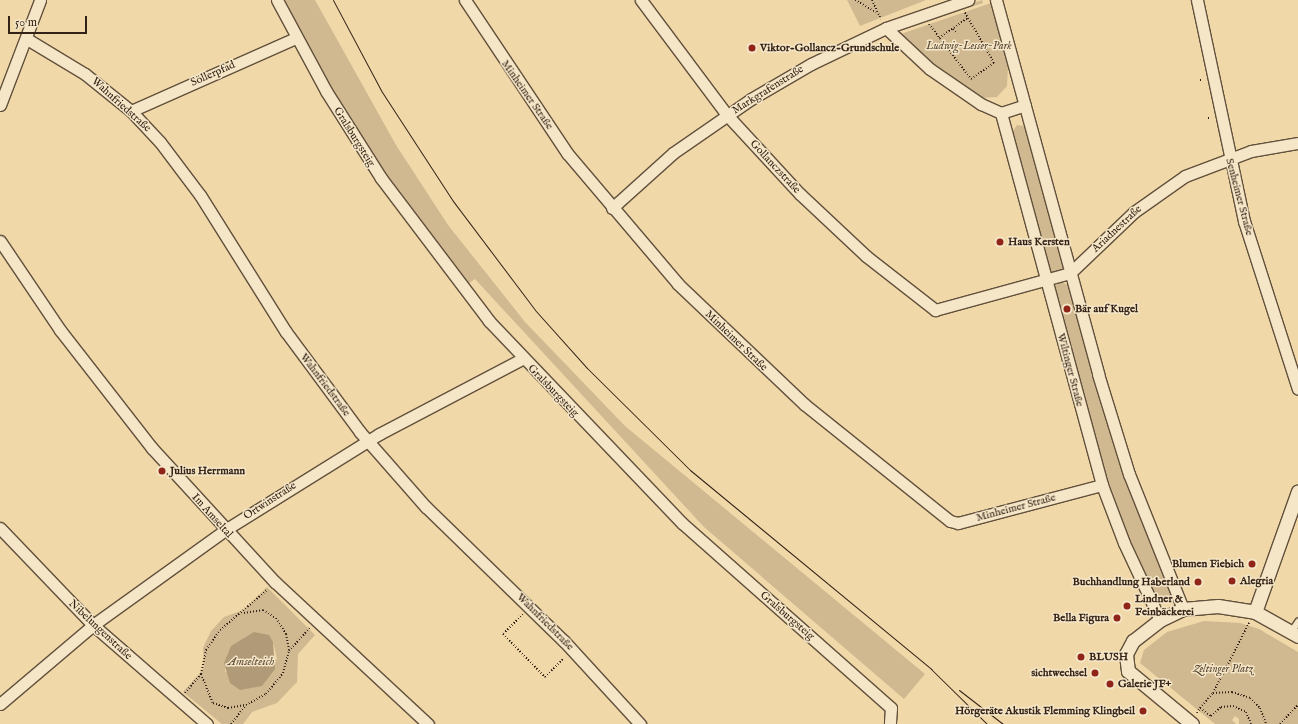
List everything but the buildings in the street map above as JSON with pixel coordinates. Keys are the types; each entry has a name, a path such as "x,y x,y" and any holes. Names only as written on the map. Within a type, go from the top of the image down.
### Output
{"street":[{"path":"0,105 27,39 40,0"},
{"name":"Gralsburgsteig","path":"277,0 296,38 353,135 422,236 522,359 682,523 892,708 890,724"},
{"name":"Minheimer Straße","path":"465,0 529,100 612,208 678,284 755,360 804,404 954,523 1102,485"},
{"name":"Gollanczstraße","path":"641,0 727,115 820,214 935,310"},
{"path":"996,0 1070,273 1129,474 1183,610"},
{"name":"Senheimer Straße","path":"1197,0 1229,158 1260,272 1298,389"},
{"name":"Markgrafenstraße","path":"612,208 673,153 727,115 811,64 883,24 965,5"},
{"path":"883,24 953,87 1001,114 1025,105"},
{"name":"Söllerpfad","path":"131,111 296,38"},
{"name":"Wahnfriedstraße","path":"27,39 85,74 131,111 184,172 282,326 367,441 426,508 548,624 640,724"},
{"name":"Wiltinger Straße","path":"1001,114 1102,485 1124,543 1160,620"},
{"name":"Ariadnestraße","path":"935,310 1070,273 1160,191 1185,176 1229,158 1298,143"},
{"name":"Im Amseltal","path":"0,241 65,336 152,448 225,530 316,622 428,724"},
{"name":"Ortwinstraße","path":"0,704 93,625 225,530 367,441 522,359"},
{"path":"1252,618 1298,491"},
{"name":"Nibelungenstraße","path":"0,528 93,625 207,724"},
{"path":"1192,724 1134,678 1127,666 1126,654 1133,641 1160,620 1183,610 1218,606 1252,618 1296,630"}],"path":[{"path":"855,0 876,12"},
{"path":"872,0 876,12 883,24"},
{"path":"927,23 971,78 994,63 968,18 965,5"},
{"path":"939,38 968,18"},
{"path":"953,28 957,33"},
{"path":"183,695 201,674 206,650 220,630 243,613 270,587"},
{"path":"201,674 213,703 228,708 246,705 266,694 284,673 289,651 286,634 276,618 263,610 243,613"},
{"path":"525,612 503,634 545,677 568,654"},
{"path":"1198,711 1213,693 1252,618"},
{"path":"289,651 311,628"},
{"path":"1213,693 1232,692 1250,698 1260,708 1266,724"},
{"path":"231,724 246,705"},
{"path":"1200,708 1211,716 1220,707 1238,706 1246,712 1252,724"},
{"path":"1280,724 1298,706"}],"green space":[{"path":"281,0 315,0 396,145 448,225 525,322 625,426 925,674 904,699 704,527 475,279 465,286 359,139"},
{"path":"847,0 926,0 860,26"},
{"path":"982,0 983,3 897,32 899,29"},
{"name":"Ludwig-Lesser-Park","path":"991,3 1008,67 1007,86 997,97 978,98 938,70 898,35"},
{"path":"1017,125 1025,126 1064,263 1062,272 1049,272 1011,134"},
{"path":"1061,282 1070,286 1124,472 1174,597 1157,604 1104,478 1053,287"},
{"path":"267,587 315,635 298,654 297,682 277,703 252,712 243,724 222,724 183,692 204,668 203,648 211,631 224,617 243,610","holes":["273,642 277,659 225,672 228,652"]},
{"name":"Zeltinger Platz","path":"1204,621 1240,623 1259,629 1298,652 1298,724 1239,724 1239,719 1235,716 1232,720 1236,724 1215,724 1140,663 1144,650 1167,632"}],"water":[{"name":"Amselteich","path":"254,632 269,635 273,642 275,669 262,686 240,690 230,683 224,663 231,646"}],"tram line":[{"path":"333,0 382,92 453,201 535,310 587,368 690,470 931,669 987,724"},
{"path":"959,690 1003,724"}],"place":[{"name":"Viktor-Gollancz-Grundschule","path":"752,48"},
{"name":"Haus Kersten","path":"1000,242"},
{"name":"Bär auf Kugel","path":"1067,309"},
{"name":"Julius Herrmann","path":"162,471"},
{"name":"Blumen Fiebich","path":"1252,564"},
{"name":"Alegria","path":"1232,581"},
{"name":"Buchhandlung Haberland","path":"1198,582"},
{"name":"Lindner & Feinbäckerei","path":"1127,606"},
{"name":"Bella Figura","path":"1117,618"},
{"name":"BLUSH","path":"1081,657"},
{"name":"sichtwechsel","path":"1095,673"},
{"name":"Galerie JF+","path":"1110,684"},
{"name":"Hörgeräte Akustik Flemming Klingbeil","path":"1143,711"}]}
